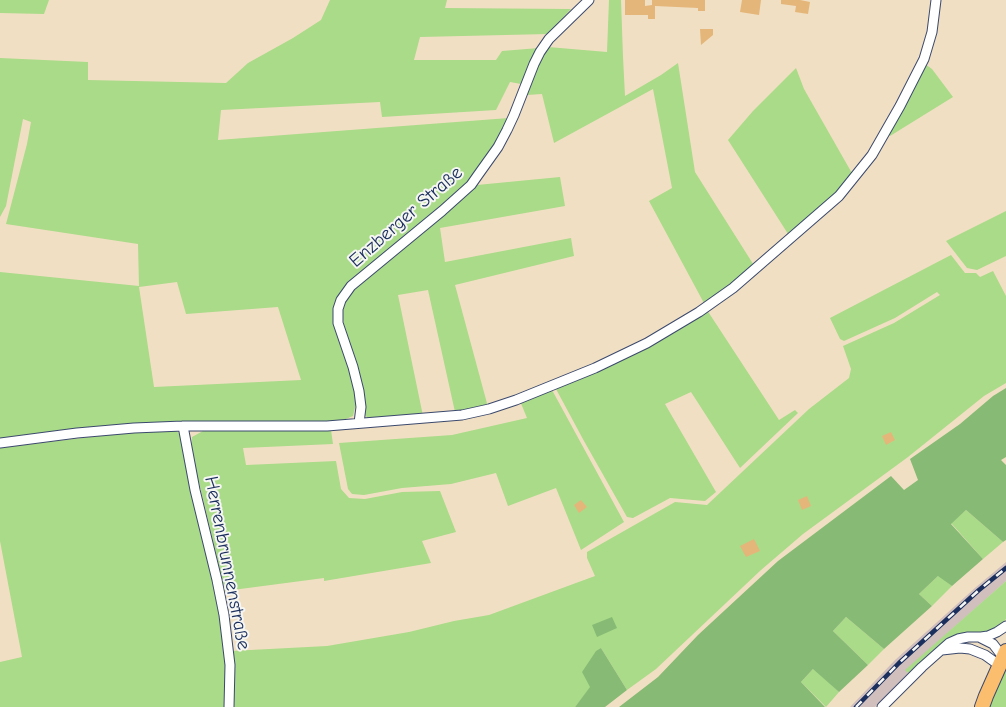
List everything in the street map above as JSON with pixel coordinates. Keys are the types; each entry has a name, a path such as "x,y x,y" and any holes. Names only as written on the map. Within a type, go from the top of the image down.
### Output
{"main road":[{"path":"982,707 1003,657"}],"street":[{"name":"Enzberger Straße","path":"359,423 362,407 359,391 338,323 338,309 341,300 351,286 457,198 474,180 503,138 540,52 555,32 589,0"},
{"path":"0,443 106,430 183,426 327,426 462,415 516,400 595,368 647,343 699,312 734,288 839,196 872,155 924,59 932,32 936,0"},
{"name":"Herrenbrunnenstraße","path":"183,426 195,490 224,615 230,665 230,707"},
{"path":"882,707 932,657 949,643 968,637 988,636 1006,626"},
{"path":"981,637 993,644 1003,657"},
{"path":"942,650 970,649 985,655 1003,657"}],"shaded area":[{"path":"1006,562 1006,581 906,670 908,673 875,707 850,707 895,660"}],"green space":[{"path":"0,0 49,0 44,14 0,13"},
{"path":"330,0 447,0 445,8 571,9 548,34 420,37 414,60 496,60 502,51 539,48 521,84 510,82 496,110 382,117 380,102 221,110 218,140 509,118 487,160 462,189 339,294 333,309 354,384 356,403 353,416 341,421 159,423 95,427 0,440 0,272 139,286 138,244 6,224 31,122 23,119 6,206 0,217 0,58 88,62 88,80 226,83 248,63 321,20","holes":["177,282 186,314 278,307 301,380 154,387 139,287"]},
{"path":"609,0 621,0 625,96 678,63 695,172 755,267 705,305 649,201 672,188 653,89 554,143 542,94 527,95 538,65 548,47 607,52"},
{"path":"925,64 932,69 953,97 890,136 889,135"},
{"path":"796,68 804,89 853,175 836,196 790,237 728,140 753,111"},
{"path":"560,177 565,206 440,228 445,262 571,238 574,256 455,285 488,407 455,412 428,290 398,295 423,416 369,420 365,415 365,397 342,314 346,299 357,287 477,185"},
{"path":"1006,211 1006,256 977,270 967,268 946,241"},
{"path":"951,255 965,273 976,273 980,277 993,271 1006,296 1006,383 984,396 908,457 803,534 761,570 656,669 627,690 601,648 591,687 575,707 233,707 231,651 327,646 409,632 489,615 595,576 587,558 587,552 675,502 707,505 809,409 849,378 851,369 843,346 894,323 940,295 937,292 895,318 844,341 840,339 830,318"},
{"path":"707,310 779,420 795,410 798,413 740,468 691,392 665,404 716,492 705,501 670,498 633,518 627,517 556,389"},
{"path":"1006,388 1006,457 1001,460 1006,465 1006,540 1003,542 966,510 951,524 983,559 952,586 938,576 919,594 932,606 884,649 846,617 833,631 868,665 839,692 813,669 801,682 825,707 619,707 658,677 698,635 778,561 891,476 904,490 918,480 910,459 960,424 993,396"},
{"path":"550,389 624,522 581,550 556,488 508,506 496,473 451,484 402,488 364,495 352,494 348,489 339,443 452,435 527,418 520,401"},
{"path":"327,428 331,430 333,444 243,448 246,465 336,461 341,489 349,498 365,499 402,492 440,491 456,532 422,541 431,563 324,581 324,578 225,591 191,449 192,437 203,431"},
{"path":"174,430 181,434 222,618 227,674 225,707 0,707 0,662 22,657 0,541 0,448 123,433"},
{"path":"966,510 1003,542 983,559 951,523"},
{"path":"939,575 952,586 932,606 919,594"},
{"path":"1006,581 1006,619 1002,623 987,632 968,633 947,639 908,673 905,670"},
{"path":"612,617 617,628 597,637 592,625"},
{"path":"846,617 884,649 868,665 833,631"},
{"path":"601,648 627,690 605,707 575,707 590,687 582,672 596,651"},
{"path":"1006,667 1006,707 988,707"},
{"path":"814,668 839,692 826,707 801,682"}],"building":[{"path":"625,0 645,0 645,6 652,5 652,0 705,0 705,11 698,11 698,8 655,6 655,19 648,19 648,15 625,15"},
{"path":"742,0 761,0 759,15 740,12"},
{"path":"781,0 810,2 808,14 795,12 796,6 781,4"},
{"path":"700,29 713,29 713,35 701,45"},
{"path":"891,432 895,440 886,445 882,436"},
{"path":"807,496 811,506 802,510 798,500"},
{"path":"581,500 587,507 579,513 574,505"},
{"path":"754,539 760,551 746,557 740,546"}],"railway":[{"path":"856,707 899,663 1006,568"}]}
